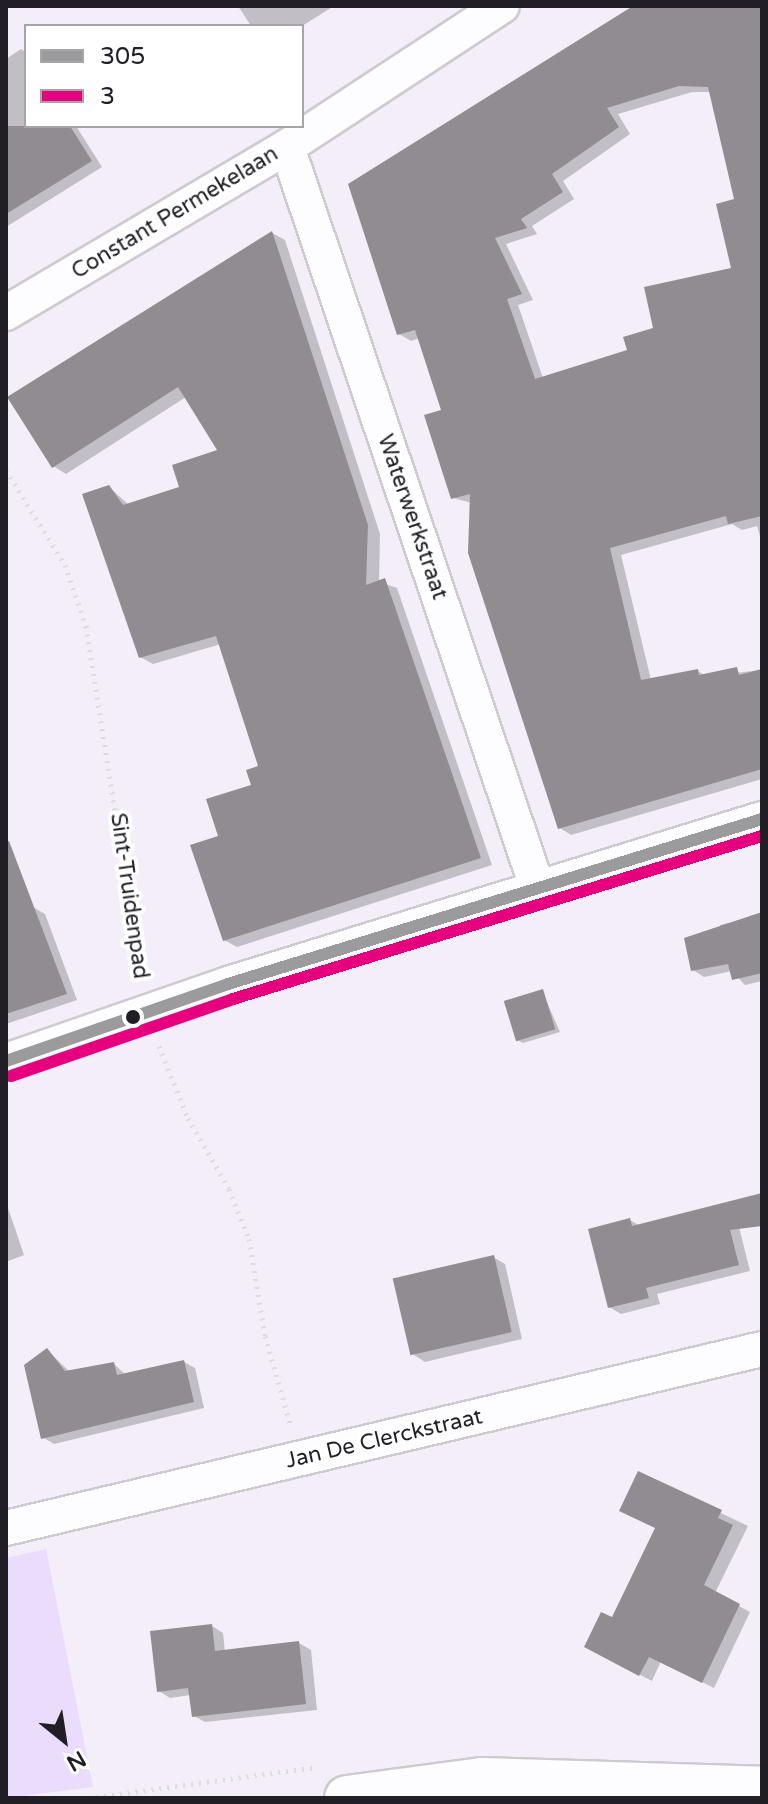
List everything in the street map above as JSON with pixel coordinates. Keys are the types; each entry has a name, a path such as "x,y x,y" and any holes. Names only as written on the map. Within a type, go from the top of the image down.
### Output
{"main road":[{"path":"347,1798 482,1780 762,1789"}],"street":[{"name":"Constant Permekelaan","path":"6,313 287,147 502,6"},
{"name":"Waterwerkstraat","path":"287,147 537,887"},
{"path":"6,1061 146,1012 762,819"},
{"name":"Jan De Clerckstraat","path":"6,1528 762,1349"}],"path":[{"name":"Sint-Truidenpad","path":"6,470 65,565 86,626 146,1012 188,1118 229,1189 249,1239 265,1336 301,1458"}],"shaded area":[{"path":"46,1549 93,1787 6,1798 6,1558"}],"building":[{"path":"633,6 762,6 762,516 728,524 726,516 610,548 641,680 698,669 699,675 737,667 739,675 762,669 762,769 558,829 468,553 470,494 451,499 424,415 441,410 415,330 397,335 348,184","holes":["679,86 708,87 734,199 716,204 731,268 644,287 653,328 623,337 627,350 535,379 507,299 522,294 495,238 527,228 521,219 563,192 552,174 619,127 607,108"]},
{"path":"6,126 71,128 92,161 6,214"},
{"path":"272,231 368,525 366,585 385,578 481,858 223,941 190,845 218,836 206,799 251,785 246,770 258,766 216,636 139,658 82,494 109,485 123,505 179,487 172,465 217,450 178,387 52,468 7,397"},
{"path":"9,841 67,994 6,1014 6,842"},
{"path":"762,912 762,973 732,980 728,964 691,971 684,938"},
{"path":"543,989 555,1029 516,1041 504,1001"},
{"path":"762,1193 762,1226 730,1230 739,1265 646,1288 649,1298 608,1308 588,1229 630,1218 632,1226"},
{"path":"494,1255 512,1332 410,1355 393,1278"},
{"path":"47,1348 65,1371 114,1362 117,1375 184,1360 194,1402 41,1439 24,1365"},
{"path":"638,1471 722,1510 718,1518 733,1525 704,1585 740,1604 702,1683 649,1657 639,1676 584,1647 601,1612 612,1617 655,1528 619,1511"},
{"path":"212,1624 215,1651 299,1641 306,1704 192,1717 188,1688 157,1692 150,1631"}],"transit line":[{"name":"305","path":"6,1061 228,984 762,819"},
{"name":"3","path":"11,1076 233,999 762,836"}]}
